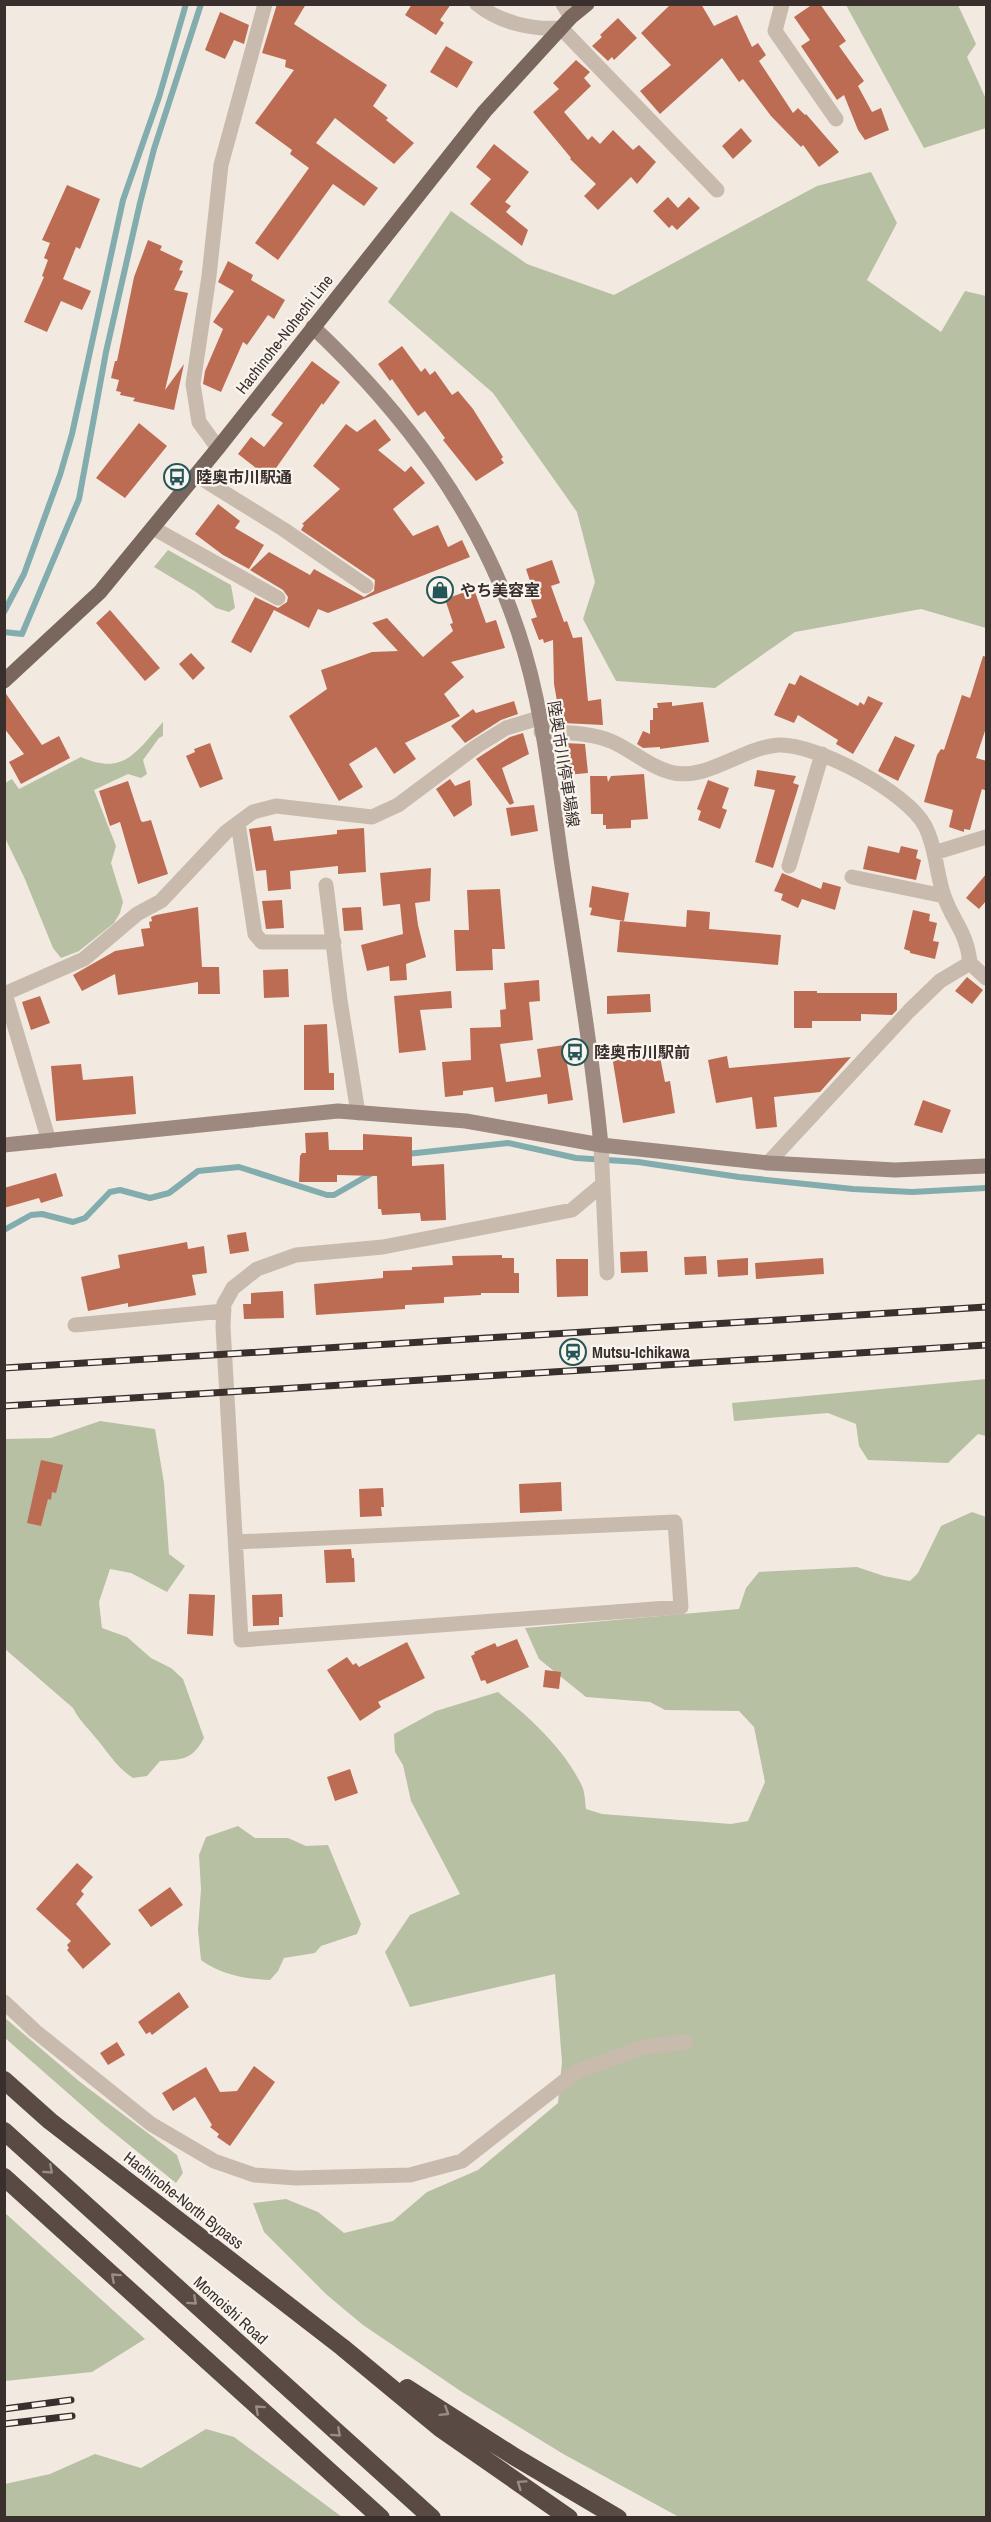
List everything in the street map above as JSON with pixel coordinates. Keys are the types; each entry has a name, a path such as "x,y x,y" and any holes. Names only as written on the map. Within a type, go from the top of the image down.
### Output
{"highway":[{"name":"Hachinohe-North Bypass","path":"4,2080 51,2121 342,2348 440,2428 569,2517"},
{"name":"Momoishi Road","path":"4,2131 432,2517"},
{"path":"4,2177 381,2517"},
{"name":"Hachinohe-North Bypass","path":"342,2348 515,2457 618,2517"}],"main road":[{"name":"Hachinohe-Nohechi Line","path":"4,681 45,646 100,592 218,448 486,111 565,17 587,4"}],"street":[{"path":"218,448 199,422 193,384 209,276 220,165 265,4"},
{"path":"477,4 489,14 504,20 543,29 565,17 717,190"},
{"path":"782,4 775,31 836,119"},
{"name":"陸奥市川停車場線","path":"313,327 348,360 394,411 441,473 493,565 519,632 540,725 576,956 601,1145 607,1273"},
{"path":"196,475 283,529 366,586"},
{"path":"153,528 278,598"},
{"path":"49,1141 5,994 84,959 137,914 161,901 226,832 253,812 276,806 372,817 398,805 477,746 506,728 540,725 583,734 612,742 653,765 674,773 696,773 763,747 780,745 822,754 850,767 901,800 916,813 926,828 944,896 968,943 970,963 987,978"},
{"path":"789,866 822,754"},
{"path":"238,823 255,934 261,942 334,942"},
{"path":"934,853 987,837"},
{"path":"852,877 944,896"},
{"path":"326,885 340,1000 358,1113"},
{"path":"768,1163 909,1011 940,981 970,963"},
{"path":"4,1145 338,1111 466,1120 601,1145 768,1163 895,1170 987,1166"},
{"path":"236,1542 675,1522 681,1606 241,1640 224,1311 224,1304 233,1288 257,1269 296,1255 383,1246 572,1210 603,1184"},
{"path":"75,1325 224,1311"},
{"path":"4,2002 35,2031 152,2124 214,2161 254,2175 296,2178 410,2175 462,2161 576,2072 643,2047 686,2042"}],"green space":[{"path":"846,5 958,5 976,44 967,57 986,99 986,128 924,148"},
{"path":"871,172 897,223 867,280 941,332 965,291 986,296 986,628 921,609 795,632 715,688 616,681 583,619 595,582 577,512 493,393 388,302 451,211 527,264 614,295 817,186"},
{"path":"168,550 231,585 235,608 229,612 216,608 196,592 154,567"},
{"path":"163,722 163,736 143,760 147,774 141,778 128,774 94,790 116,846 111,863 123,902 114,923 79,951 61,958 53,948 24,877 5,838 5,783 12,779 19,789 81,757 108,764 119,762 137,751"},
{"path":"986,1379 986,1436 978,1434 948,1463 868,1460 859,1446 856,1424 828,1413 734,1421 732,1403"},
{"path":"100,1421 155,1429 164,1483 169,1554 185,1566 167,1592 131,1573 110,1569 99,1602 102,1628 127,1637 151,1658 171,1668 183,1679 204,1738 195,1751 186,1757 160,1761 147,1776 133,1778 115,1762 73,1708 5,1649 5,1439 51,1438"},
{"path":"972,1512 986,1517 986,2517 679,2517 565,2455 462,2392 363,2325 327,2295 264,2232 253,2203 286,2199 318,2212 344,2233 393,2221 427,2192 478,2170 558,2103 562,2062 555,1974 410,2007 385,1952 410,1915 460,1894 411,1801 403,1765 395,1752 394,1734 436,1711 498,1692 534,1723 566,1759 583,1788 586,1809 602,1814 731,1824 748,1821 765,1782 754,1727 739,1711 665,1710 650,1702 586,1697 539,1659 525,1628 739,1609 746,1588 759,1572 857,1567 884,1576 910,1581 918,1573 941,1526"},
{"path":"238,1826 255,1838 288,1838 306,1846 328,1845 361,1924 357,1934 321,1946 315,1953 284,1958 278,1971 270,1980 234,1975 201,1960 198,1930 201,1889 199,1855 206,1837"},
{"path":"5,2018 80,2082 177,2155 183,2173 176,2183 102,2123 5,2038"},
{"path":"4,2213 145,2339 92,2372 5,2381"},
{"path":"206,2429 234,2437 342,2517 5,2517 5,2484 50,2474 95,2454 141,2468"}],"building":[{"path":"277,4 306,4 294,24 387,85 373,106 414,143 394,164 335,118 316,143 378,188 364,206 333,184 278,260 255,243 309,168 290,154 292,150 255,123 294,70 285,67 286,60 262,53"},
{"path":"412,4 451,4 440,20 444,23 436,35 405,15"},
{"path":"671,4 701,4 714,26 737,15 752,47 758,43 766,55 759,61 793,113 798,108 806,114 839,152 819,167 803,145 801,147 771,116 743,79 739,82 722,58 660,114 640,91 671,65 641,33"},
{"path":"813,4 820,4 846,41 839,46 864,81 858,86 872,112 881,108 889,130 865,140 858,130 844,95 837,100 801,46 810,40 794,17"},
{"path":"220,12 249,25 244,44 234,40 225,59 205,50"},
{"path":"618,18 637,38 614,60 612,57 608,61 592,46"},
{"path":"446,46 473,62 457,88 430,72"},
{"path":"576,60 590,72 584,78 591,86 564,112 588,140 592,136 600,144 613,130 633,150 639,145 656,162 637,184 631,177 598,210 584,196 596,184 570,159 533,112 559,89 553,83"},
{"path":"741,128 752,141 733,159 722,146"},
{"path":"494,144 529,172 505,202 511,206 506,212 528,230 522,246 470,204 491,179 476,167"},
{"path":"67,185 100,199 80,249 76,247 63,279 91,291 82,310 61,301 47,332 24,322 44,277 42,276 48,260 44,258 50,243 42,240"},
{"path":"668,197 678,208 689,197 700,208 677,230 672,225 669,228 653,211"},
{"path":"148,240 162,246 160,250 183,261 179,270 183,271 174,290 188,293 165,390 184,364 174,410 133,401 135,398 120,395 121,392 116,391 119,380 111,378 115,361 117,361 134,277"},
{"path":"228,261 253,275 251,280 285,300 274,319 268,315 247,345 243,342 221,392 203,384 205,371 223,329 213,322 234,291 218,282"},
{"path":"402,346 421,372 425,368 430,375 435,371 452,395 458,391 473,409 503,457 501,459 504,463 476,481 443,440 445,438 425,411 418,416 392,379 390,381 378,364"},
{"path":"312,361 340,382 323,405 322,403 269,478 238,454 251,437 264,447 283,423 271,415"},
{"path":"375,419 391,440 378,450 405,472 411,466 425,483 393,509 413,536 438,525 448,547 462,540 470,557 328,613 318,609 309,628 274,610 251,653 231,642 255,597 278,608 287,602 288,597 283,590 250,570 269,552 310,575 314,569 364,597 374,591 375,580 301,530 304,525 302,524 340,489 313,466 346,424 357,432"},
{"path":"139,423 167,446 125,498 96,478"},
{"path":"218,504 240,521 235,528 264,545 249,569 223,555 195,534"},
{"path":"552,560 560,583 551,586 564,622 567,621 573,638 582,637 588,701 601,699 603,725 563,723 561,707 558,707 554,684 553,640 544,643 543,639 539,640 531,619 537,617 525,583 530,581 526,569"},
{"path":"474,589 486,623 496,620 505,648 451,662 464,677 444,694 460,716 405,743 416,759 394,774 376,747 349,764 363,787 339,801 289,716 327,689 321,670 372,652 398,651 372,623 387,618 423,657 453,631 450,624 453,623 445,599"},
{"path":"110,610 160,668 145,681 96,623"},
{"path":"191,653 205,668 193,680 179,664"},
{"path":"983,656 987,657 987,725 976,758 987,761 987,791 982,789 970,830 964,829 964,832 949,827 953,810 924,802 937,755 941,749 944,750 962,695 970,698"},
{"path":"800,675 858,706 860,702 864,705 868,696 883,703 853,754 836,744 838,740 798,715 794,723 774,715 789,683 795,685"},
{"path":"4,691 42,745 59,736 70,758 21,784 9,762 24,754 4,728"},
{"path":"514,701 518,714 501,720 465,743 451,726 473,709 476,713"},
{"path":"672,702 672,706 703,702 709,742 660,749 660,747 643,748 637,744 643,731 650,734 650,720 653,720 653,708 658,708 657,703"},
{"path":"523,733 529,754 502,768 514,803 510,805 476,759 510,737"},
{"path":"895,736 915,745 898,781 878,771"},
{"path":"210,743 223,779 200,788 186,756 195,752 194,749"},
{"path":"564,743 585,744 588,773 567,775"},
{"path":"757,770 796,776 793,783 799,785 773,868 755,862 775,790 754,786"},
{"path":"644,774 648,819 631,820 631,828 606,829 606,825 603,825 603,814 591,814 590,776 607,776 608,782 611,776"},
{"path":"450,779 455,786 470,780 472,805 454,817 436,789"},
{"path":"708,780 729,788 722,808 727,810 720,829 698,820 701,811 697,809"},
{"path":"128,781 141,821 151,820 168,874 138,884 120,822 110,826 99,791"},
{"path":"534,805 538,831 511,836 506,808"},
{"path":"271,826 274,841 337,834 337,830 364,828 366,872 338,874 338,866 290,871 291,889 268,891 266,870 256,871 249,829"},
{"path":"868,846 899,853 901,846 918,850 916,858 921,860 916,880 863,869"},
{"path":"431,868 430,901 415,903 426,957 406,964 407,980 390,981 389,966 367,971 361,945 403,934 400,904 383,906 380,873"},
{"path":"782,873 821,889 823,882 841,887 835,910 802,899 798,908 781,900 783,894 774,891"},
{"path":"987,873 987,900 979,909 966,898"},
{"path":"592,886 629,893 624,921 590,915"},
{"path":"500,889 505,949 492,949 493,970 456,971 454,930 469,930 467,890"},
{"path":"282,900 284,928 266,929 262,901"},
{"path":"198,907 202,967 219,967 220,994 198,994 198,982 118,995 115,974 82,991 73,975 115,951 144,946 141,929 150,928 151,917"},
{"path":"361,907 363,930 344,931 342,908"},
{"path":"687,910 710,912 709,929 781,935 778,965 617,952 620,921 686,927"},
{"path":"913,910 930,914 929,921 937,923 933,941 939,942 935,959 910,953 904,949"},
{"path":"288,969 289,997 264,998 263,970"},
{"path":"967,977 983,990 972,1004 955,991"},
{"path":"539,980 540,1001 529,1002 533,1040 500,1044 506,1082 541,1077 537,1049 564,1045 573,1100 548,1104 547,1094 495,1102 493,1087 463,1091 463,1095 445,1097 442,1062 471,1060 470,1028 501,1027 500,1010 506,1009 504,983"},
{"path":"451,991 452,1008 420,1010 426,1050 399,1053 394,996"},
{"path":"794,991 897,993 897,1010 892,1015 861,1014 861,1021 812,1021 812,1028 794,1028"},
{"path":"650,994 651,1012 607,1014 607,996"},
{"path":"40,996 50,1023 31,1030 22,1002"},
{"path":"327,1024 329,1073 334,1073 334,1090 304,1090 304,1025"},
{"path":"658,1047 665,1082 670,1081 675,1113 623,1123 612,1056"},
{"path":"727,1056 729,1068 851,1057 820,1092 774,1097 777,1127 756,1129 752,1097 716,1103 708,1060"},
{"path":"81,1064 83,1080 133,1076 136,1114 56,1121 51,1066"},
{"path":"923,1100 951,1110 942,1133 914,1125"},
{"path":"328,1132 329,1150 363,1150 363,1134 412,1137 412,1166 444,1164 446,1220 421,1221 420,1213 382,1215 381,1209 378,1209 377,1176 337,1175 337,1182 299,1182 300,1156 306,1153 305,1133"},
{"path":"56,1173 63,1196 41,1203 39,1198 4,1208 4,1188"},
{"path":"246,1232 249,1251 230,1254 227,1235"},
{"path":"187,1242 188,1249 204,1246 207,1273 192,1275 196,1295 128,1307 128,1303 88,1311 81,1277 120,1268 118,1255"},
{"path":"647,1251 648,1272 621,1273 620,1252"},
{"path":"502,1255 502,1258 514,1258 514,1273 519,1273 519,1293 481,1293 481,1295 444,1297 444,1303 405,1305 405,1309 316,1315 314,1284 383,1278 383,1271 412,1270 412,1267 453,1265 452,1256"},
{"path":"706,1256 707,1274 685,1275 684,1257"},
{"path":"748,1258 748,1275 718,1277 717,1260"},
{"path":"823,1258 824,1274 756,1279 755,1263"},
{"path":"556,1259 588,1259 588,1296 557,1297"},
{"path":"283,1291 284,1318 244,1319 243,1304 251,1304 251,1293"},
{"path":"41,1460 63,1465 56,1493 52,1492 51,1500 48,1499 41,1526 27,1523"},
{"path":"561,1482 562,1511 520,1513 519,1484"},
{"path":"383,1488 382,1516 360,1517 359,1489"},
{"path":"351,1549 352,1558 354,1558 355,1582 326,1583 324,1550"},
{"path":"189,1594 215,1595 213,1636 187,1634"},
{"path":"282,1594 283,1617 279,1617 279,1625 253,1626 252,1595"},
{"path":"517,1639 529,1667 487,1684 485,1680 481,1681 471,1656 475,1654 474,1652 495,1643 497,1647"},
{"path":"407,1642 425,1678 378,1702 381,1707 360,1721 327,1670 347,1657 353,1665 356,1663 359,1667"},
{"path":"545,1670 561,1672 559,1689 543,1687"},
{"path":"350,1769 358,1793 335,1801 327,1777"},
{"path":"77,1863 93,1877 81,1891 84,1894 76,1904 111,1944 83,1969 67,1950 69,1948 67,1945 71,1941 36,1909"},
{"path":"170,1887 183,1905 151,1927 138,1910"},
{"path":"179,1992 189,2007 152,2035 150,2032 146,2034 138,2022"},
{"path":"117,2042 125,2055 108,2065 100,2053"},
{"path":"254,2066 275,2082 230,2146 217,2137 219,2134 210,2127 212,2125 195,2097 173,2111 162,2093 206,2067 220,2092 237,2091"}],"waterway":[{"path":"4,612 24,574 60,475 72,434 123,200 159,97 186,4"},
{"path":"4,632 22,634 79,499 106,352 140,203 154,149 201,4"},
{"path":"407,1154 508,1143 576,1158 638,1162 739,1177 853,1189 912,1192 986,1188"},
{"path":"4,1230 31,1215 42,1214 73,1222 85,1218 110,1192 120,1190 150,1198 169,1193 198,1171 239,1167 327,1195 334,1195 374,1172"}],"railway":[{"path":"4,1368 986,1307"},
{"path":"4,1406 986,1345"},
{"path":"4,2409 71,2400"},
{"path":"4,2424 72,2416"}],"place":[{"name":"陸奥市川駅通","path":"177,477"},
{"name":"やち美容室","path":"440,590"},
{"name":"陸奥市川駅前","path":"575,1052"},
{"name":"Mutsu-Ichikawa","path":"573,1352"}]}
